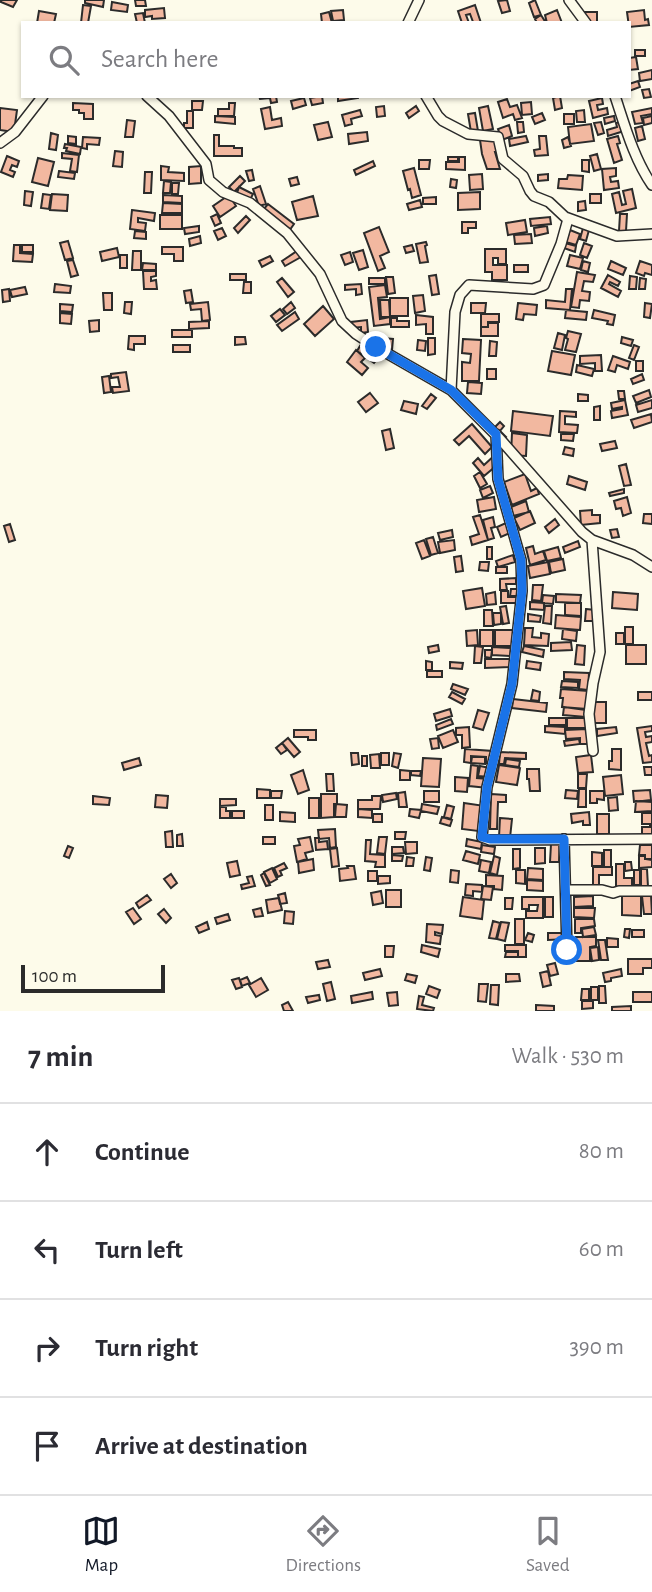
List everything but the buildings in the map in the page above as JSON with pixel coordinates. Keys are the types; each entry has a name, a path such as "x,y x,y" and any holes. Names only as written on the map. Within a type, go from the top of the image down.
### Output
{"street":[{"path":"409,21 419,0"},
{"path":"569,0 585,21"},
{"path":"0,143 15,132 41,98"},
{"path":"149,98 169,116 206,164 209,180 223,192 250,203 287,233 320,274 342,321 376,347 451,390 496,434 582,533 592,540 633,555 652,567"},
{"path":"427,98 443,121 468,134 498,137 503,159 523,176 534,196 549,202 568,219 617,236 652,234"},
{"path":"616,98 652,185"},
{"path":"451,390 455,312 460,295 469,285 533,289 544,285 568,219"},
{"path":"496,434 498,479 521,560 522,591 512,684 487,787 482,837 652,839"},
{"path":"592,540 600,652 589,714 593,751"},
{"path":"564,839 567,950"},
{"path":"566,890 602,890 613,893 652,891"}],"route":[{"path":"376,347 451,390 496,434 498,479 521,560 522,591 512,684 487,787 482,837 564,839 567,950"}]}
